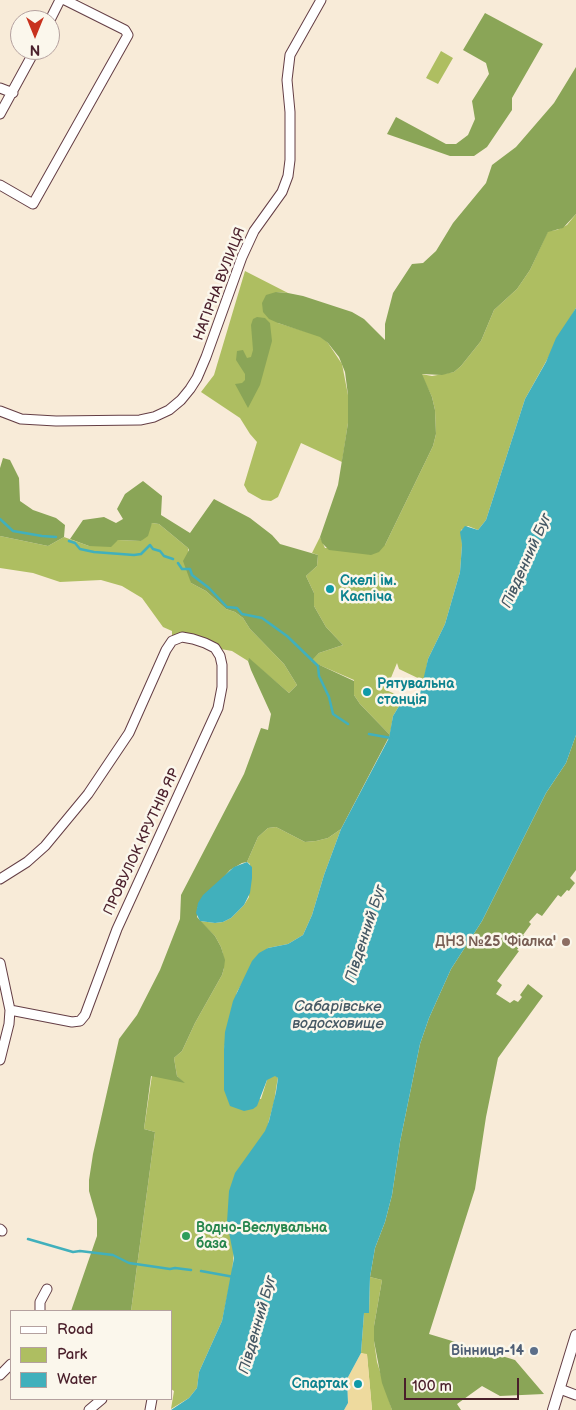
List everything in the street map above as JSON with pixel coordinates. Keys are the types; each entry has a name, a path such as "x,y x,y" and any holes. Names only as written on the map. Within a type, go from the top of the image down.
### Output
{"main road":[{"path":"553,1410 576,1335"}],"street":[{"path":"0,184 33,204 128,35 125,30 66,0"},
{"name":"НАГІРНА ВУЛИЦЯ","path":"0,411 21,419 56,421 140,420 154,417 170,410 190,389 206,358 242,257 254,231 282,192 288,176 290,112 287,80 290,55 321,0"},
{"path":"0,114 30,60"},
{"path":"0,88 12,94"},
{"name":"ПРОВУЛОК КРУТНІВ ЯР","path":"1,877 27,862 45,846 88,794 129,733 163,656 172,641 182,637 205,642 215,648 220,656 223,678 220,698 214,717 117,928 85,1015 80,1021 72,1022 10,1010"},
{"path":"0,963 10,1010 0,1060"},
{"path":"40,1310 40,1302 47,1289"},
{"path":"0,1375 10,1365"},
{"path":"560,1389 576,1395"},
{"path":"89,1410 101,1400"}],"green space":[{"path":"485,13 543,44 512,98 512,110 487,147 474,156 450,156 387,134 396,117 446,144 456,144 468,135 475,119 472,101 489,74 486,63 463,50"},
{"path":"441,51 453,58 438,84 426,78"},
{"path":"576,67 576,214 563,228 548,232 530,270 517,289 494,310 481,341 461,366 454,372 442,375 422,374 432,397 435,410 436,434 433,446 385,545 379,552 371,555 329,550 322,543 320,537 338,485 348,423 348,395 345,372 339,357 328,343 320,337 269,319 263,312 262,303 266,295 276,292 288,293 352,312 364,319 385,340 385,324 393,293 412,264 423,263 436,251 453,223 486,183 492,165 516,147 554,103"},
{"path":"576,214 576,308 525,399 486,520 478,530 468,526 461,530 460,572 445,624 428,659 424,681 399,669 397,663 386,690 404,698 393,716 390,735 360,704 354,695 354,680 310,661 319,653 343,645 326,627 314,606 314,593 306,576 317,566 318,555 312,553 320,537 325,548 385,545 433,446 436,434 435,410 432,397 421,374 432,376 454,372 461,366 481,341 494,310 517,289 530,270 548,231 557,230 567,225"},
{"path":"245,271 288,293 276,292 278,323 320,336 328,343 342,364 348,395 348,423 342,462 301,443 278,497 271,501 262,500 248,492 244,485 257,442 240,418 201,392 214,375"},
{"path":"257,317 265,318 270,323 272,341 260,385 248,408 235,384 242,383 245,380 245,374 236,360 237,351 243,350 247,358 251,357 253,350 251,325 253,319"},
{"path":"3,458 10,460 19,478 20,501 33,510 56,518 65,525 64,537 48,546 0,536 0,468"},
{"path":"143,481 162,496 161,515 190,533 214,499 250,518 272,535 280,544 318,555 317,566 306,576 314,593 314,606 326,627 343,645 319,653 311,661 354,681 354,695 360,704 390,735 341,829 328,838 305,842 276,827 268,828 258,837 247,862 230,870 197,908 197,917 215,936 221,947 225,960 224,968 182,1051 174,1058 177,1076 185,1083 151,1076 144,1129 155,1132 131,1310 71,1310 97,1236 97,1219 89,1191 89,1180 119,1039 137,1015 160,970 180,919 181,895 244,774 261,728 268,730 271,714 251,670 249,658 289,693 297,685 284,664 250,629 243,618 235,612 226,609 206,591 191,583 183,561 189,550 188,548 159,524 152,523 148,536 141,541 118,540 111,547 89,546 70,539 83,520 104,517 116,523 123,519 117,509 125,494"},
{"path":"152,523 159,524 188,548 191,583 206,591 226,609 235,612 243,618 250,629 284,664 297,685 289,693 249,659 248,661 232,651 215,648 205,643 172,641 172,631 163,627 142,598 122,586 101,580 60,582 33,573 0,568 0,536 48,546 64,537 89,546 118,540 141,541"},
{"path":"576,735 576,870 570,878 575,883 561,897 558,895 542,916 537,913 529,922 531,924 523,935 526,938 517,950 519,951 497,981 502,985 496,994 510,1003 514,1000 518,1002 522,997 520,995 528,984 543,996 498,1058 486,1117 475,1189 429,1334 515,1360 544,1394 500,1396 482,1386 457,1404 461,1410 392,1410 382,1383 374,1341 374,1326 382,1280 370,1277 375,1248 385,1222 392,1195 400,1142 420,1044 429,1018 451,969 482,921 546,793 566,763"},
{"name":"Водно-Веслувальна база","path":"276,827 305,842 328,838 341,829 312,915 303,935 288,944 268,948 237,992 224,1049 224,1090 261,1099 267,1080 265,1061 278,1078 274,1102 234,1250 232,1273 222,1321 199,1372 197,1388 189,1398 171,1409 174,1391 172,1390 172,1310 131,1310 155,1132 144,1129 152,1075 182,1081 177,1076 174,1058 182,1051 224,968 221,947 215,936 200,921 223,922 231,918 244,905 249,897 250,864 247,862 258,837 268,828"},
{"path":"370,1277 382,1280 374,1326 374,1341 377,1362 392,1410 372,1410 367,1355 361,1353 364,1313 369,1313"}],"sand":[{"name":"Спартак","path":"361,1353 367,1354 372,1410 344,1410 348,1403 347,1379"}],"water":[{"name":"Сабарівське водосховище","path":"576,308 576,735 566,763 546,793 482,921 451,969 429,1018 420,1044 400,1142 392,1195 385,1222 375,1248 370,1277 369,1313 364,1313 361,1353 347,1379 348,1403 344,1410 171,1410 189,1398 197,1388 199,1372 222,1321 234,1258 227,1222 229,1191 235,1173 265,1131 276,1092 278,1078 275,1076 267,1080 257,1106 253,1109 244,1111 230,1106 224,1090 224,1049 225,1032 233,1001 252,961 259,953 268,948 288,944 303,935 312,915 341,829 389,738 393,716 404,698 416,703 420,694 428,659 445,624 460,572 462,545 460,532 465,526 478,530 486,520 525,399 546,362 556,338"},
{"path":"247,862 252,867 252,878 250,893 244,905 231,918 223,922 200,921 196,913 198,903 203,895 234,867"}],"waterway":[{"path":"0,519 13,531 56,537"},
{"path":"69,541 75,543 80,549 134,555 141,554 150,545 164,556 173,559"},
{"path":"178,563 182,569 190,569 192,575 209,588 227,607 237,608 242,614 262,618 287,636 318,666 319,676 329,697 333,714 348,724"},
{"path":"369,734 391,738"},
{"path":"28,1239 73,1252 80,1251 113,1255 129,1263 191,1270"},
{"path":"201,1271 234,1277"}],"place":[{"name":"Скелі ім. Каспіча","path":"330,589"},
{"name":"Рятувальна станція","path":"367,692"},
{"name":"ДНЗ №25 'Фіалка'","path":"566,942"},
{"name":"Водно-Веслувальна база","path":"186,1236"},
{"name":"Вінниця-14","path":"534,1351"},
{"name":"Спартак","path":"358,1384"}],"water label":[{"name":"Південний Буг","path":"527,561"},
{"name":"Південний Буг","path":"366,934"},
{"name":"Південний Буг","path":"258,1325"}]}
